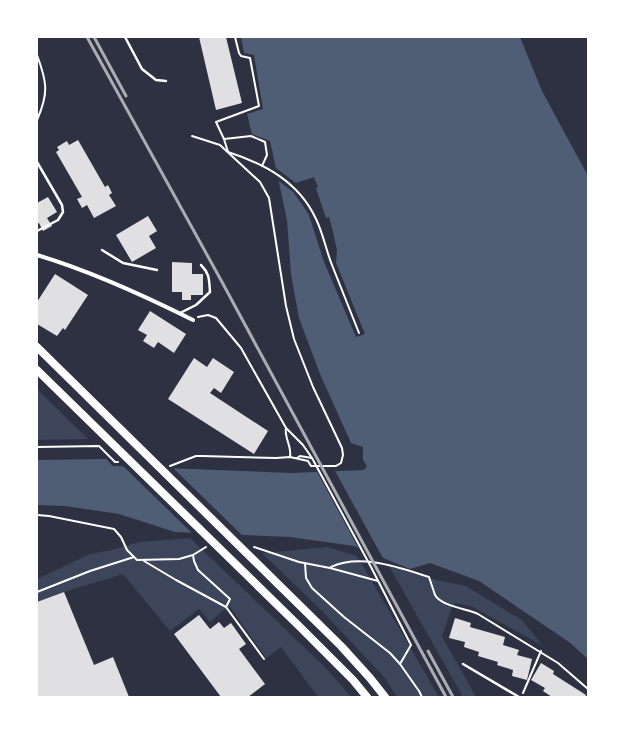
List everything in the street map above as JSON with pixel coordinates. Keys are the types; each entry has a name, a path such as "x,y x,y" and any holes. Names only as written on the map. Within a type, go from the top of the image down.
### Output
{"main road":[{"path":"37,347 341,646 385,697"},
{"path":"37,370 102,432 353,680 367,697"}],"street":[{"path":"37,254 147,297 193,320"}],"lane":[{"path":"125,37 142,69 156,80 166,81"},
{"path":"37,162 62,205 63,212 58,220 37,231"},
{"path":"102,250 123,263 157,270"},
{"path":"180,314 196,305 210,292 207,271 201,265"},
{"path":"463,664 520,697"}],"path":[{"path":"228,152 216,122 259,106 250,58 242,56 239,53 235,37"},
{"path":"37,55 46,85 43,105 37,120"},
{"path":"192,136 220,145 260,182 269,198 286,306 294,339 313,387 342,448 343,455 341,462 336,466 311,466 308,461 290,457 291,452 285,436 286,428"},
{"path":"224,139 251,136 265,142 267,155 262,166"},
{"path":"228,152 244,157 276,173 292,185 308,203 316,220 359,333"},
{"path":"193,320 208,315 216,318 241,348 286,428 303,445 312,458 411,645 400,664"},
{"path":"297,458 300,456 312,458"},
{"path":"37,515 114,529 121,537 127,550 134,557 90,571 37,592"},
{"path":"193,555 198,570 230,599 226,607"},
{"path":"144,560 176,580 226,607 264,660"},
{"path":"378,581 330,568 344,562 388,564 429,577 436,596 444,603 478,614 541,651 558,663 588,689"},
{"path":"305,564 306,578 312,588 344,617 390,653 420,691 422,697"},
{"path":"520,697 541,651"}],"shaded area":[{"path":"241,37 520,37 542,91 588,176 588,659 569,642 479,581 430,563 410,569 354,546 290,537 175,532 119,514 65,506 37,505 37,460 106,459 113,466 291,473 364,470 367,466 363,460 363,447 351,443 320,374 299,318 291,274 287,220 270,141 252,134 247,114 263,109 254,55 244,53"},
{"path":"37,389 88,439 37,440"},
{"path":"190,538 326,668 351,697 318,697 281,647 266,658 230,607 210,622 199,609 170,631 123,574 37,602 37,579 90,554 112,550 139,542"},
{"path":"327,547 357,556 439,697 397,697 385,678 322,611 262,553"},
{"path":"389,566 427,578 466,586 522,620 543,646 471,606 455,603 442,636 476,697 463,697"}],"pier":[{"path":"273,166 296,183 314,177 326,218 329,217 332,228 337,250 336,263 365,334 356,337 324,262 309,215 293,192 275,178"},
{"path":"122,465 172,467 245,538 194,535"},
{"path":"334,469 384,560 360,551 316,470"}],"building":[{"path":"199,37 226,37 242,103 216,110"},
{"path":"78,140 105,187 108,185 112,193 109,195 116,206 94,218 87,205 82,208 77,199 82,197 56,152 59,150 57,147 67,141 69,145"},
{"path":"48,197 57,212 47,218 52,226 43,231 39,223 37,224 37,203"},
{"path":"148,216 157,231 149,236 156,248 132,262 116,235"},
{"path":"172,262 192,263 192,274 203,274 203,295 191,295 191,300 182,300 182,292 172,292"},
{"path":"55,274 88,295 65,330 63,328 57,336 37,324 37,302"},
{"path":"150,311 186,334 174,353 158,342 154,348 143,341 147,335 138,330"},
{"path":"194,358 207,367 213,358 234,372 221,393 214,388 210,393 268,431 254,454 168,399"},
{"path":"64,592 94,665 113,657 129,697 37,697 37,602"},
{"path":"199,615 210,629 219,622 224,628 231,623 246,644 239,649 265,684 248,697 221,697 174,634"},
{"path":"455,618 471,623 470,627 505,637 503,645 519,650 517,655 532,659 527,680 512,676 513,670 497,665 498,662 478,656 479,652 464,647 465,642 449,638"},
{"path":"541,663 554,671 553,674 586,695 585,697 552,697 543,691 545,688 531,680"}],"railway":[{"path":"87,37 222,282 446,697"},
{"path":"94,37 126,96"},
{"path":"428,651 453,697"}]}
